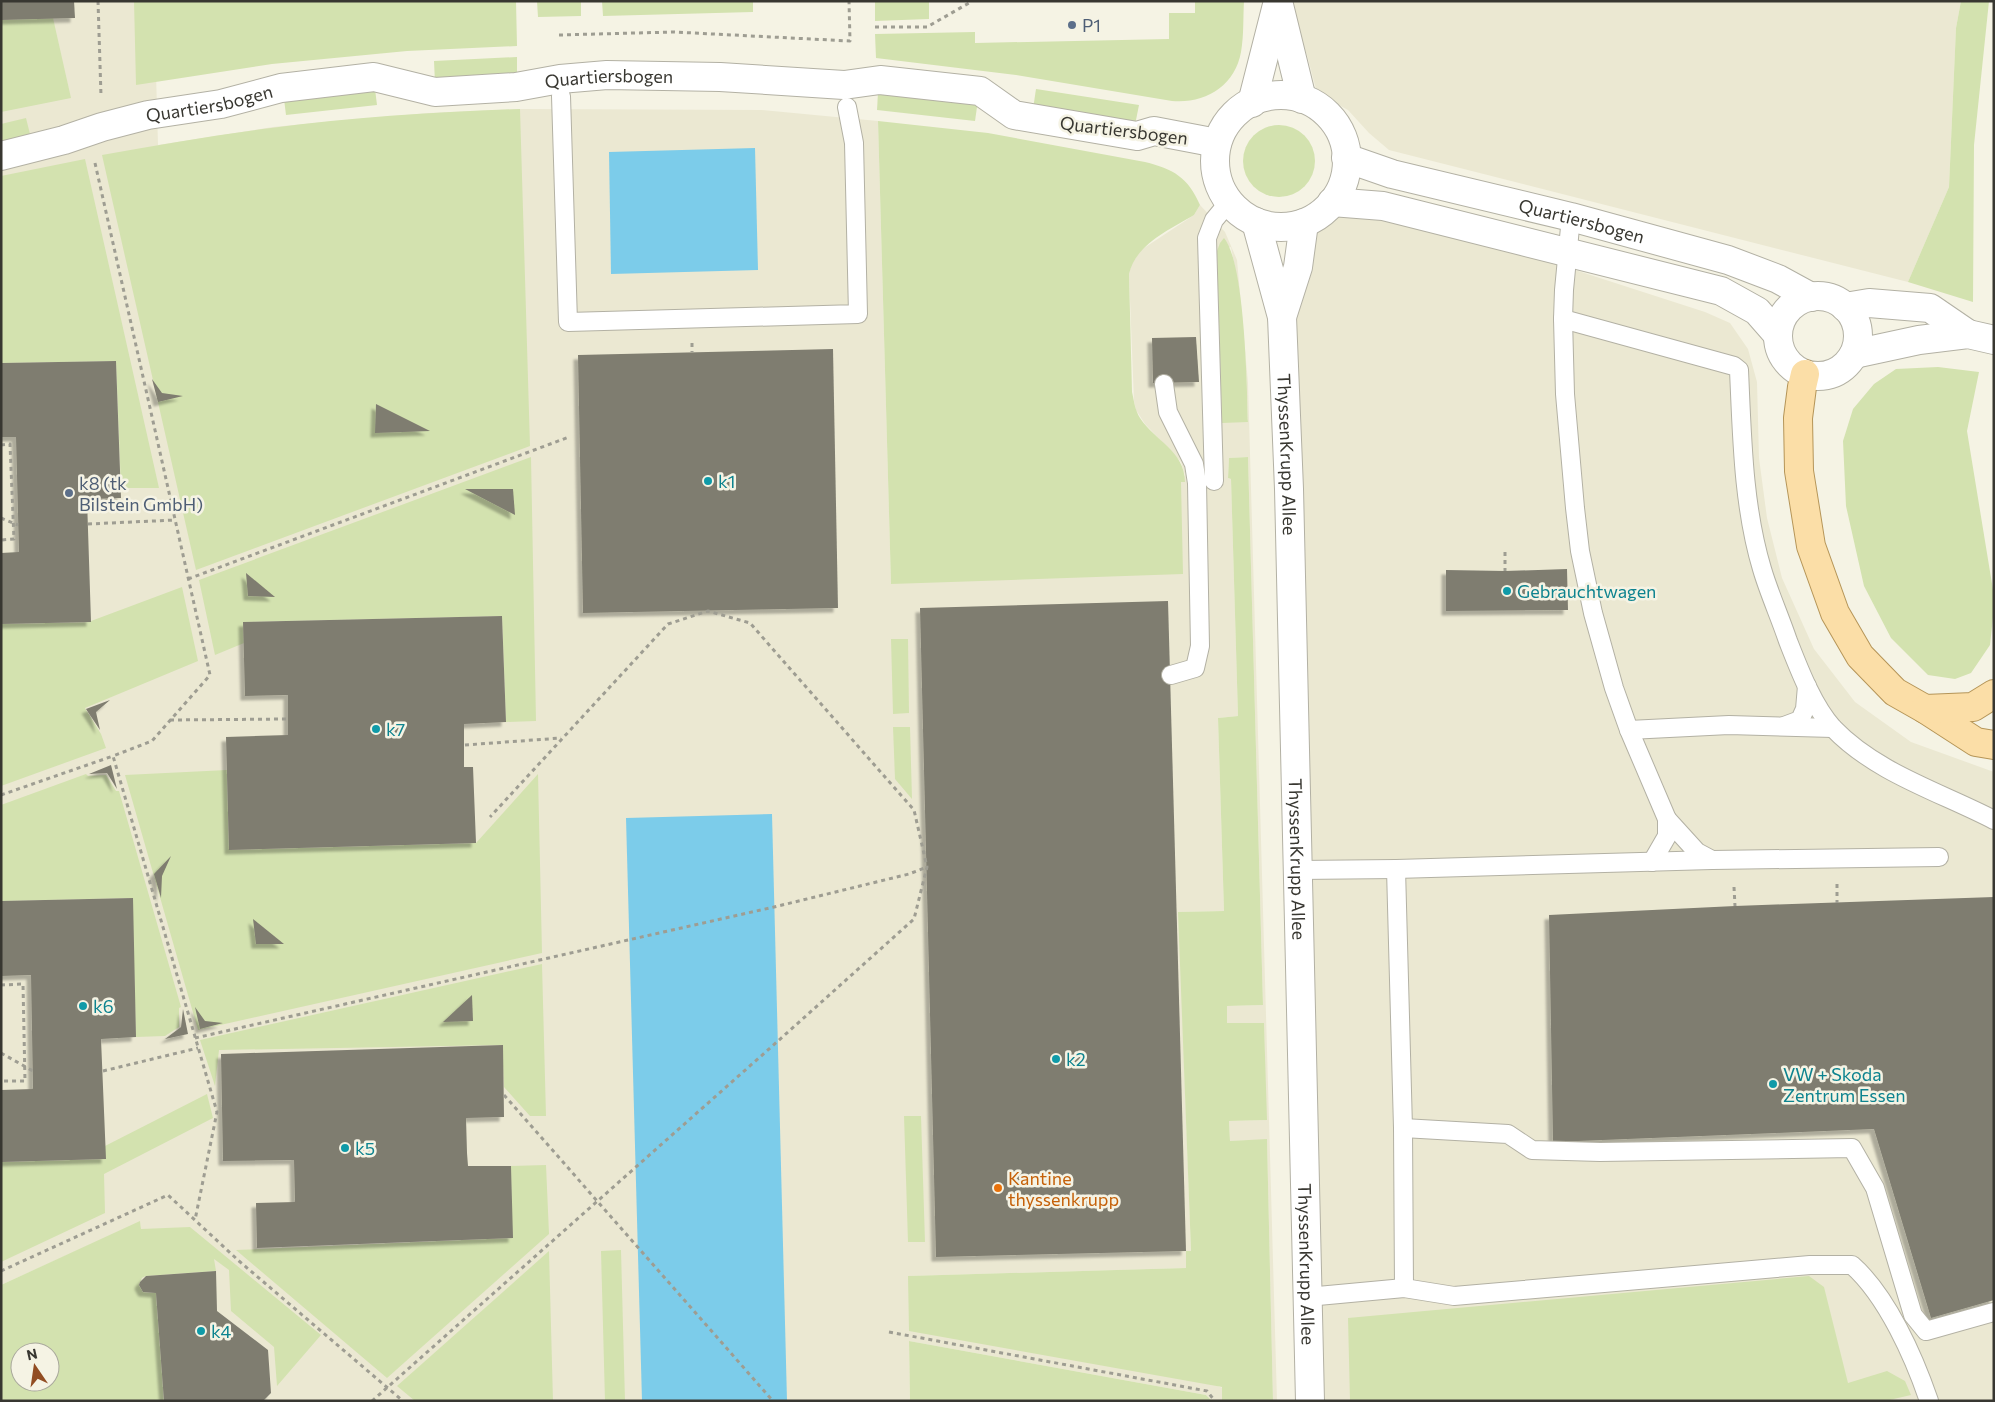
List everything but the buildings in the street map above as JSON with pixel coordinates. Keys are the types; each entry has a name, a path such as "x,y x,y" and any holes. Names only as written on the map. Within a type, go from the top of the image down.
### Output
{"main road":[{"path":"1805,374 1798,418 1799,471 1811,546 1835,613 1860,656 1895,692 1976,742 1994,745"},
{"path":"1925,709 1973,707 1994,694"}],"street":[{"path":"1278,1 1302,100"},
{"path":"1252,102 1278,1"},
{"name":"Quartiersbogen","path":"1,156 64,140 102,127 148,115 221,104 281,88 374,77 435,92 516,87 560,79 642,75 720,77 844,85 880,80 980,91 1014,116 1137,136 1154,131 1217,143"},
{"path":"1282,96 1302,100 1322,110 1342,136 1346,158 1344,177 1332,202 1324,211 1304,223 1294,226 1275,226 1256,222 1236,210 1222,211 1215,158 1217,143 1223,130 1235,114 1252,102 1266,97 1282,96"},
{"name":"Quartiersbogen","path":"1346,158 1392,174 1571,217 1728,260 1778,279 1810,297"},
{"name":"Quartiersbogen","path":"1332,202 1384,206 1721,291 1757,311 1778,335"},
{"name":"ThyssenKrupp Allee","path":"1256,222 1282,317 1289,489 1310,1401"},
{"name":"ThyssenKrupp Allee","path":"1282,317 1298,267 1304,223"},
{"path":"1823,296 1835,300 1846,307 1853,317 1858,341 1854,354 1848,363 1839,370 1817,376 1805,374 1794,368 1785,359 1780,348 1778,335 1781,322 1788,310 1798,302 1810,297 1823,296"},
{"path":"1846,307 1869,302 1930,308 1981,337"},
{"path":"1854,354 1919,340 1981,337"}],"lane":[{"path":"561,96 568,322 858,314 854,143 848,107"},
{"path":"1214,481 1207,246 1209,230 1222,211"},
{"path":"1571,217 1564,290 1569,451 1580,551 1593,613 1614,688 1629,730 1668,819 1697,852 1712,860"},
{"path":"1564,318 1734,366 1739,370 1749,509 1762,569 1795,659 1807,686 1833,728 1874,761 1910,781 1994,820"},
{"path":"1164,384 1168,412 1194,464 1197,482 1200,646 1196,668 1171,675"},
{"path":"1783,726 1800,720 1805,709 1807,686"},
{"path":"1629,730 1729,724 1833,728"},
{"path":"1652,862 1668,836 1668,819"},
{"path":"1298,870 1712,860 1940,857"},
{"path":"1396,869 1403,1128 1404,1288"},
{"path":"1403,1128 1508,1134 1532,1150 1600,1152 1652,1145 1852,1148 1875,1188 1913,1316 1926,1331 1994,1312"},
{"path":"1308,1297 1404,1288 1454,1296 1810,1265 1852,1265 1863,1274 1889,1312 1918,1368 1929,1401"}],"path":[{"path":"1,796 152,741 210,675 93,157 102,127 98,1"},
{"path":"559,35 674,32 850,41 849,1"},
{"path":"875,27 927,27 969,3"},
{"path":"188,579 569,437"},
{"path":"1,445 10,444 14,540 1,540"},
{"path":"1,518 18,525"},
{"path":"88,524 175,520"},
{"path":"1505,552 1505,571"},
{"path":"372,1401 914,919 927,867 914,810 750,623 708,611 668,624 490,817"},
{"path":"170,720 288,719"},
{"path":"465,745 562,738"},
{"path":"113,756 217,1112 195,1220"},
{"path":"195,1038 774,907 909,874 927,867"},
{"path":"1,985 23,984 25,1067 25,1081 1,1081"},
{"path":"103,1071 198,1048"},
{"path":"1,1053 33,1071"},
{"path":"504,1095 773,1401"},
{"path":"1,1271 168,1195 403,1401"},
{"path":"889,1332 1206,1391 1216,1401"}],"shaded area":[{"path":"1,1 154,1 158,145 273,127 429,113 520,109 762,110 878,121 891,584 1181,481 1185,475 1181,462 1145,424 1136,410 1134,401 1129,274 1131,265 1141,250 1194,215 1200,205 1225,232 1237,260 1248,383 1277,1401 1273,1401 1267,1140 1230,1141 1229,1121 1266,1120 1264,1023 1227,1024 1226,1006 1263,1005 1248,457 1229,458 1228,478 1231,479 1238,716 1218,718 1224,911 1179,912 1191,1252 1186,1251 1186,1268 909,1276 1223,1388 1222,1401 1212,1401 1206,1395 909,1341 910,1401 164,1401 156,1293 143,1292 139,1285 142,1278 146,1276 140,1222 1,1285","holes":["1231,247 1239,289 1246,364 1248,422 1222,422 1217,251"]},
{"path":"1286,1 1961,1 1956,28 1949,187 1908,282 1389,150 1369,133 1348,110 1317,93 1307,55"},
{"path":"1380,207 1705,312 1730,323 1748,349 1757,382 1759,458 1767,518 1782,578 1814,649 1855,702 1911,742 1994,772 1994,1401 1313,1401 1285,318 1311,227 1338,209"}],"green space":[{"path":"134,1 516,1 517,46 407,51 272,64 136,85"},
{"path":"537,1 581,1 581,16 538,17"},
{"path":"602,1 753,1 753,12 603,16"},
{"path":"875,1 929,1 929,19 875,21"},
{"path":"1195,1 1244,1 1243,39 1238,64 1225,83 1217,90 1207,96 1196,99 1172,101 1016,75 876,58 875,34 975,32 975,43 1169,39 1169,13 1195,13"},
{"path":"1961,1 1989,1 1974,145 1973,302 1908,282 1949,187 1956,28"},
{"path":"53,18 71,98 1,112 1,20"},
{"path":"517,57 517,73 449,77 435,83 434,61"},
{"path":"375,89 377,105 286,115 284,99"},
{"path":"1036,89 1139,105 1135,125 1033,109"},
{"path":"878,93 978,100 975,121 877,110"},
{"path":"520,109 530,446 196,570 102,155 207,137 302,124 396,115"},
{"path":"26,118 30,134 1,141 1,124"},
{"path":"878,121 988,133 1145,162 1172,171 1190,187 1200,205 1194,215 1164,232 1146,246 1133,263 1129,274 1132,392 1135,405 1140,418 1175,454 1184,471 1185,482 1181,482 1183,574 891,584"},
{"path":"1279,125 1299,131 1309,141 1315,161 1309,181 1299,191 1279,197 1259,191 1249,181 1243,161 1249,141 1259,131"},
{"path":"85,159 159,488 121,488 116,361 1,363 1,176"},
{"path":"1224,238 1231,252 1241,298 1246,355 1248,422 1222,423 1217,251"},
{"path":"1938,367 1979,372 1967,431 1994,596 1990,645 1971,673 1955,679 1928,675 1891,638 1864,586 1846,506 1843,441 1853,409 1874,384 1896,369"},
{"path":"531,457 536,721 506,722 502,616 243,622 244,643 215,655 199,580"},
{"path":"1248,457 1263,1005 1227,1006 1227,1023 1264,1023 1267,1120 1229,1121 1230,1141 1267,1139 1273,1401 1222,1401 1222,1387 909,1331 908,1276 1186,1268 1186,1251 1191,1251 1178,912 1224,911 1218,718 1238,716 1231,479 1228,478 1229,458"},
{"path":"182,587 198,661 85,708 101,734 106,748 1,786 1,624 91,622"},
{"path":"891,639 908,639 909,713 893,714"},
{"path":"893,727 910,727 912,799 895,779"},
{"path":"227,770 229,850 476,843 538,774 542,953 198,1030 125,775"},
{"path":"86,774 88,776 106,775 116,791 119,791 181,1007 179,1008 179,1027 165,1036 136,1037 132,898 1,901 1,805"},
{"path":"542,964 546,1116 530,1116 504,1087 502,1045 219,1050 215,1086 200,1040"},
{"path":"207,1094 213,1118 104,1174 105,1213 1,1262 1,1162 105,1159 105,1146"},
{"path":"904,1116 921,1116 925,1242 908,1242"},
{"path":"546,1165 549,1234 387,1378 236,1250 512,1238 511,1166"},
{"path":"140,1221 141,1229 190,1227 321,1335 277,1386 274,1347 231,1311 229,1270 214,1259 216,1271 146,1276 142,1278 139,1285 143,1292 156,1293 164,1401 1,1401 1,1285"},
{"path":"621,1250 625,1401 605,1401 601,1251"},
{"path":"549,1251 553,1401 415,1401 397,1386"},
{"path":"1809,1276 1824,1287 1848,1383 1887,1371 1905,1381 1911,1395 1885,1401 1350,1401 1348,1318"},
{"path":"909,1341 1206,1395 1212,1401 910,1401"}],"water":[{"path":"755,148 758,270 611,274 609,152"},
{"path":"772,814 787,1401 642,1401 626,818"}],"place":[{"name":"P1","path":"1072,25"},
{"name":"k1","path":"708,481"},
{"name":"k8 (tk Bilstein GmbH)","path":"69,493"},
{"name":"Gebrauchtwagen","path":"1507,591"},
{"name":"k7","path":"376,729"},
{"name":"k6","path":"83,1006"},
{"name":"k2","path":"1056,1059"},
{"name":"VW + Skoda Zentrum Essen","path":"1773,1084"},
{"name":"k5","path":"345,1148"},
{"name":"Kantine thyssenkrupp","path":"998,1188"},
{"name":"k4","path":"201,1331"}]}
